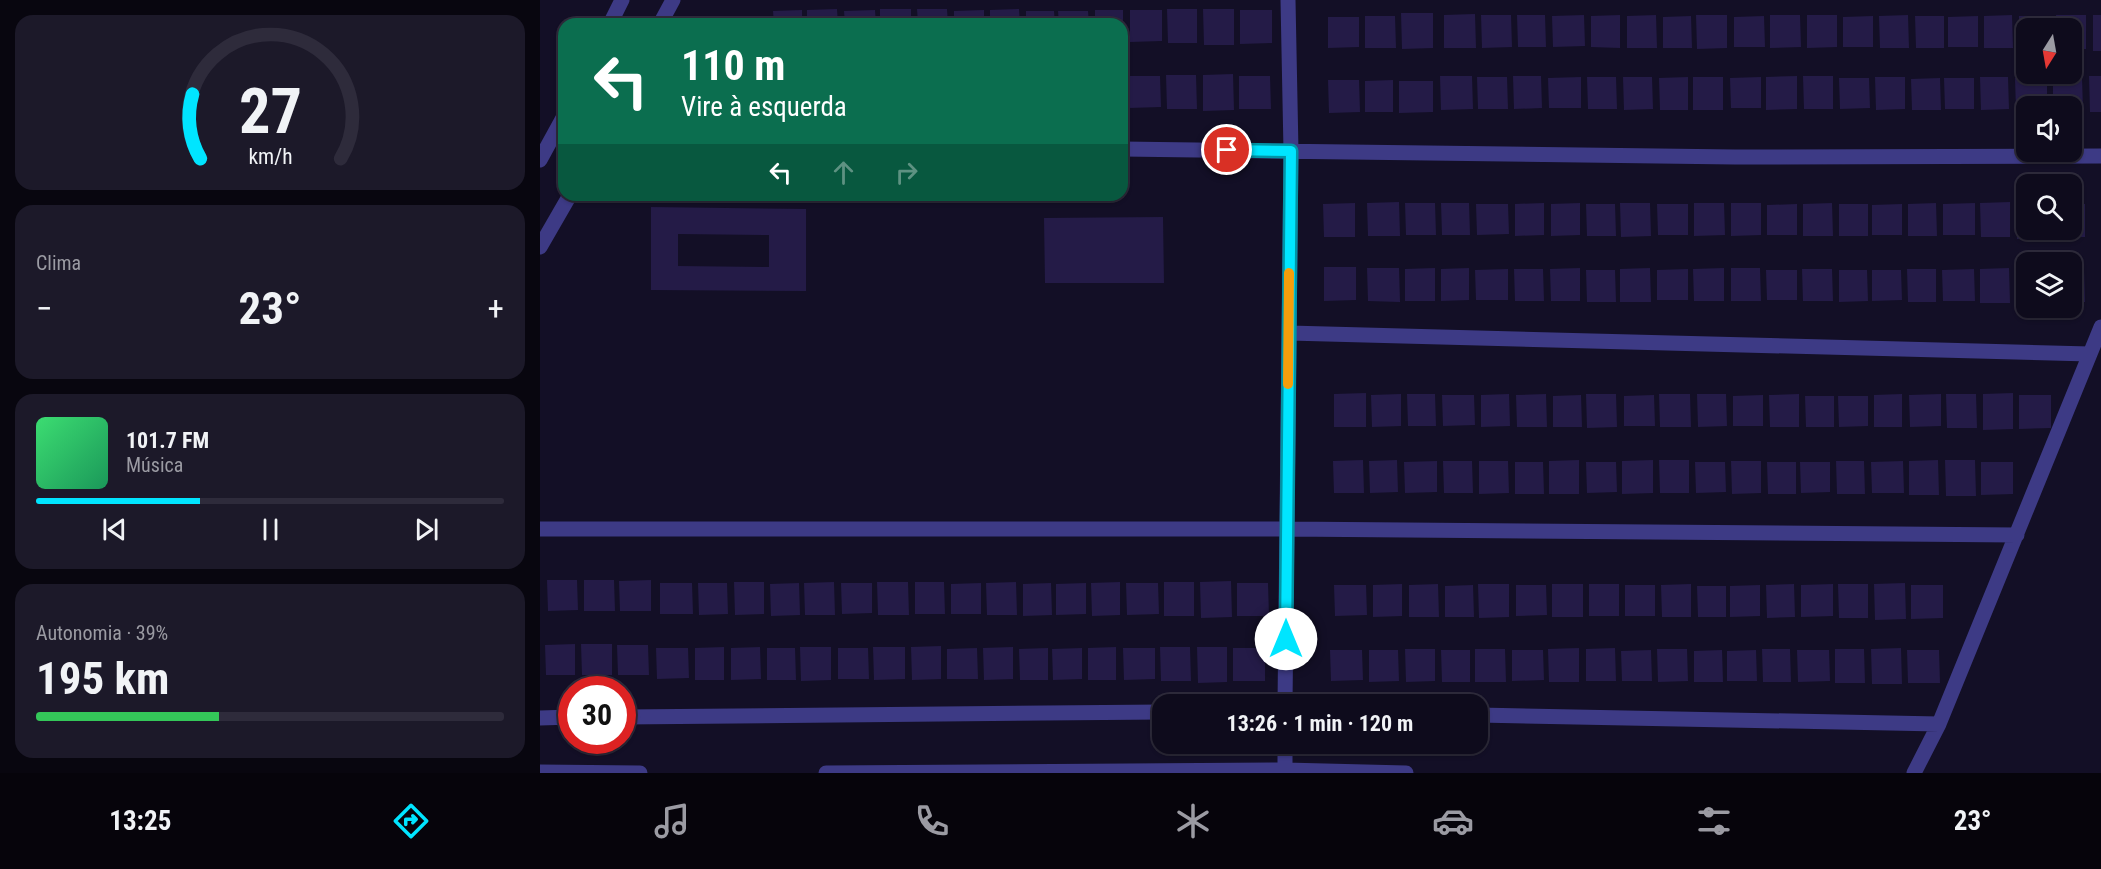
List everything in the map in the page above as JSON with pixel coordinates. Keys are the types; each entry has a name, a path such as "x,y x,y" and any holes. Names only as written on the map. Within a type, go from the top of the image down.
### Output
{"street":[{"path":"613,18 622,0"},
{"path":"663,18 673,0"},
{"path":"1285,694 1291,151 1288,0"},
{"path":"540,160 558,136"},
{"path":"1128,149 1735,157 2101,156"},
{"path":"540,247 567,201"},
{"path":"1914,773 1939,724 2101,327"},
{"path":"1289,333 2090,354"},
{"path":"540,529 1286,529 2017,535"},
{"path":"636,717 1152,712"},
{"path":"1488,715 1939,724"},
{"path":"540,717 558,717"},
{"path":"1282,772 1284,754"},
{"path":"540,772 640,773"},
{"path":"826,773 1406,773"}],"building":[{"path":"837,9 838,18 807,18 807,10"},
{"path":"880,9 911,9 911,18 880,18"},
{"path":"917,9 947,9 948,18 918,18"},
{"path":"1019,9 1020,18 990,18 990,10"},
{"path":"1167,9 1197,9 1197,43 1168,43"},
{"path":"1203,9 1234,9 1234,45 1204,45"},
{"path":"802,10 802,18 774,18 773,11"},
{"path":"875,10 876,18 845,18 844,11"},
{"path":"984,10 984,18 954,18 954,11"},
{"path":"1095,10 1123,10 1123,18 1095,18"},
{"path":"1130,10 1162,10 1162,41 1130,42"},
{"path":"1240,10 1272,10 1272,43 1240,44"},
{"path":"1026,11 1054,11 1055,18 1026,18"},
{"path":"1058,11 1088,11 1089,18 1059,18"},
{"path":"1401,13 1433,13 1433,48 1402,49"},
{"path":"1475,14 1476,48 1444,48 1444,15"},
{"path":"1481,15 1511,15 1512,47 1482,48"},
{"path":"1517,15 1545,15 1546,47 1518,47"},
{"path":"1584,15 1585,46 1553,47 1552,16"},
{"path":"1620,15 1620,48 1591,47 1591,16"},
{"path":"1656,15 1657,48 1627,48 1627,16"},
{"path":"1696,15 1727,15 1727,48 1697,49"},
{"path":"1770,15 1800,15 1801,47 1770,48"},
{"path":"1807,15 1837,15 1837,47 1807,48"},
{"path":"1908,15 1909,48 1880,48 1879,16"},
{"path":"2012,15 2013,48 1984,48 1984,16"},
{"path":"2056,15 2086,15 2086,49 2082,49 2082,18 2056,18"},
{"path":"2093,15 2101,15 2101,51 2093,51"},
{"path":"1365,16 1395,16 1396,48 1365,48"},
{"path":"1691,16 1692,48 1663,48 1663,17"},
{"path":"1764,16 1765,47 1734,47 1734,17"},
{"path":"1873,16 1873,47 1843,47 1843,17"},
{"path":"1915,16 1944,16 1944,48 1916,48"},
{"path":"1978,16 1978,47 1948,47 1948,17"},
{"path":"2019,16 2051,16 2051,18 2019,18"},
{"path":"1328,17 1359,17 1359,47 1328,48"},
{"path":"1233,74 1234,110 1203,111 1203,75"},
{"path":"1166,75 1196,75 1197,109 1167,109"},
{"path":"1128,76 1160,76 1161,107 1129,108"},
{"path":"1239,76 1270,76 1271,109 1239,109"},
{"path":"1440,76 1472,76 1473,109 1441,110"},
{"path":"1513,76 1541,76 1542,108 1514,109"},
{"path":"1797,76 1797,109 1766,110 1766,77"},
{"path":"1803,76 1833,76 1833,109 1804,109"},
{"path":"2089,76 2101,76 2101,112 2090,112"},
{"path":"1477,77 1507,77 1508,109 1478,109"},
{"path":"1581,77 1581,108 1549,108 1548,78"},
{"path":"1587,77 1616,77 1617,109 1588,109"},
{"path":"1623,77 1652,77 1653,109 1624,110"},
{"path":"1688,77 1688,110 1660,110 1659,78"},
{"path":"1693,77 1723,77 1723,110 1693,110"},
{"path":"1761,77 1761,108 1731,108 1730,78"},
{"path":"1875,77 1905,77 1905,109 1876,110"},
{"path":"1980,77 2008,77 2009,109 1981,110"},
{"path":"2082,77 2083,110 2082,96 2053,96 2053,84 2082,84"},
{"path":"1839,78 1869,78 1870,108 1840,109"},
{"path":"1940,78 1941,110 1912,110 1911,79"},
{"path":"1944,78 1974,78 1974,109 1945,109"},
{"path":"2015,78 2016,84 2047,84 2047,96 2016,96 2016,110"},
{"path":"1328,80 1359,80 1360,112 1329,113"},
{"path":"1393,80 1393,112 1365,112 1365,81"},
{"path":"1399,81 1433,81 1433,112 1399,113"},
{"path":"1399,202 1400,236 1368,236 1367,203"},
{"path":"2010,202 2010,237 1981,237 1980,203"},
{"path":"1355,203 1355,237 1324,237 1323,204"},
{"path":"1405,203 1435,203 1436,235 1406,235"},
{"path":"1441,203 1469,203 1470,235 1442,235"},
{"path":"1544,203 1544,235 1515,236 1515,204"},
{"path":"1580,203 1580,235 1551,236 1551,204"},
{"path":"1620,203 1650,203 1651,236 1621,237"},
{"path":"1694,203 1724,203 1725,235 1694,236"},
{"path":"1731,203 1761,203 1761,235 1731,236"},
{"path":"1832,203 1833,236 1803,236 1803,204"},
{"path":"1936,203 1937,236 1908,236 1908,204"},
{"path":"1975,203 1975,235 1943,235 1943,204"},
{"path":"1476,204 1508,204 1509,234 1477,235"},
{"path":"1586,204 1615,204 1616,236 1587,236"},
{"path":"1657,204 1688,204 1688,235 1658,235"},
{"path":"1797,204 1797,235 1767,235 1767,205"},
{"path":"1839,204 1868,204 1868,236 1839,236"},
{"path":"1902,204 1902,235 1872,235 1872,205"},
{"path":"2082,204 2085,204 2085,237 2082,237"},
{"path":"651,207 806,209 806,291 651,290","holes":["678,234 769,235 769,267 678,266"]},
{"path":"1163,217 1164,283 1045,283 1044,218"},
{"path":"1324,267 1356,267 1356,300 1324,301"},
{"path":"1367,268 1399,268 1400,302 1368,301"},
{"path":"1435,268 1435,301 1405,301 1405,269"},
{"path":"1469,268 1469,300 1441,301 1441,269"},
{"path":"1580,268 1580,301 1551,301 1550,269"},
{"path":"1650,268 1651,302 1620,302 1620,269"},
{"path":"1724,268 1724,301 1694,301 1693,269"},
{"path":"1731,268 1760,268 1761,301 1731,301"},
{"path":"2009,268 2010,303 1980,303 1980,269"},
{"path":"1508,269 1508,300 1476,300 1475,270"},
{"path":"1514,269 1543,269 1544,301 1515,301"},
{"path":"1688,269 1688,300 1657,300 1657,270"},
{"path":"1802,269 1832,269 1833,301 1803,301"},
{"path":"1907,269 1936,269 1936,302 1908,302"},
{"path":"1974,269 1975,301 1943,301 1942,270"},
{"path":"2082,269 2084,269 2085,302 2082,302"},
{"path":"1586,270 1615,270 1616,302 1587,302"},
{"path":"1766,270 1797,270 1797,300 1767,300"},
{"path":"1839,270 1867,270 1868,301 1839,302"},
{"path":"1872,270 1901,270 1902,300 1872,301"},
{"path":"1366,393 1366,427 1334,427 1334,394"},
{"path":"2013,393 2013,429 1983,430 1983,394"},
{"path":"1401,394 1401,426 1372,427 1371,395"},
{"path":"1407,394 1435,394 1436,426 1408,426"},
{"path":"1509,394 1510,426 1481,427 1481,395"},
{"path":"1546,394 1547,427 1517,427 1516,395"},
{"path":"1586,394 1616,394 1617,427 1587,428"},
{"path":"1659,394 1690,394 1691,427 1660,427"},
{"path":"1697,394 1726,394 1727,426 1698,427"},
{"path":"1799,394 1799,427 1770,427 1769,395"},
{"path":"1902,394 1902,427 1874,427 1874,395"},
{"path":"1941,394 1941,426 1910,427 1909,395"},
{"path":"1946,394 1976,394 1977,428 1947,428"},
{"path":"1442,395 1474,395 1475,425 1443,426"},
{"path":"1581,395 1582,427 1553,427 1553,396"},
{"path":"1654,395 1655,426 1624,426 1624,396"},
{"path":"1763,395 1763,426 1733,426 1733,396"},
{"path":"2019,395 2051,395 2051,428 2019,429"},
{"path":"1805,396 1834,396 1834,427 1806,427"},
{"path":"1838,396 1868,396 1868,426 1839,427"},
{"path":"1363,460 1364,493 1334,493 1333,461"},
{"path":"1397,460 1398,492 1370,493 1369,461"},
{"path":"1579,460 1579,494 1549,494 1549,461"},
{"path":"1653,460 1653,493 1622,494 1622,461"},
{"path":"1659,460 1689,460 1689,493 1660,493"},
{"path":"1938,460 1939,495 1909,495 1909,461"},
{"path":"1945,460 1975,460 1976,496 1946,496"},
{"path":"1437,461 1437,492 1405,493 1404,462"},
{"path":"1443,461 1472,461 1473,493 1444,493"},
{"path":"1479,461 1508,461 1509,493 1479,494"},
{"path":"1731,461 1761,461 1761,493 1732,494"},
{"path":"1836,461 1864,461 1865,494 1837,494"},
{"path":"1903,461 1904,493 1872,493 1871,462"},
{"path":"1515,462 1543,462 1544,494 1515,494"},
{"path":"1586,462 1616,462 1617,492 1587,493"},
{"path":"1695,462 1725,462 1726,492 1696,493"},
{"path":"1767,462 1796,462 1796,494 1768,494"},
{"path":"1800,462 1830,462 1830,492 1801,493"},
{"path":"1981,462 2013,462 2013,494 1981,495"},
{"path":"547,580 577,580 578,610 548,611"},
{"path":"584,580 614,580 615,611 584,611"},
{"path":"651,580 651,611 620,611 619,581"},
{"path":"1231,581 1232,617 1201,618 1200,582"},
{"path":"734,582 764,582 764,614 735,615"},
{"path":"834,582 835,615 805,615 804,583"},
{"path":"877,582 908,582 909,615 878,615"},
{"path":"915,582 944,582 945,614 915,614"},
{"path":"1016,582 1017,615 987,615 986,583"},
{"path":"1120,582 1120,615 1092,616 1091,583"},
{"path":"1164,582 1194,582 1194,616 1164,616"},
{"path":"660,583 692,583 693,614 660,614"},
{"path":"698,583 727,583 728,614 699,615"},
{"path":"799,583 800,615 771,616 770,584"},
{"path":"841,583 872,583 872,613 842,614"},
{"path":"981,583 981,614 951,614 951,584"},
{"path":"1051,583 1052,615 1023,616 1023,584"},
{"path":"1086,583 1086,614 1056,615 1056,584"},
{"path":"1126,583 1158,583 1159,614 1127,615"},
{"path":"1237,583 1268,583 1269,616 1237,616"},
{"path":"1905,583 1906,619 1875,620 1874,584"},
{"path":"1402,584 1402,616 1373,617 1373,585"},
{"path":"1438,584 1439,617 1409,617 1409,585"},
{"path":"1478,584 1509,584 1509,617 1479,618"},
{"path":"1552,584 1583,584 1583,617 1552,617"},
{"path":"1589,584 1619,584 1619,616 1589,616"},
{"path":"1691,584 1691,617 1662,617 1661,585"},
{"path":"1794,584 1795,617 1767,618 1766,585"},
{"path":"1833,584 1833,616 1801,617 1801,585"},
{"path":"1838,584 1868,584 1868,618 1839,618"},
{"path":"1334,585 1366,585 1367,615 1335,616"},
{"path":"1473,585 1474,617 1445,617 1445,586"},
{"path":"1516,585 1546,585 1547,615 1516,616"},
{"path":"1625,585 1655,585 1655,616 1625,616"},
{"path":"1760,585 1760,616 1730,617 1730,586"},
{"path":"1911,585 1943,585 1943,618 1911,619"},
{"path":"1697,586 1726,586 1726,617 1698,617"},
{"path":"575,644 575,675 546,675 545,645"},
{"path":"581,644 612,644 612,675 582,675"},
{"path":"617,645 648,645 649,675 618,675"},
{"path":"941,646 941,679 912,680 911,647"},
{"path":"724,647 724,680 695,680 695,648"},
{"path":"760,647 761,679 731,680 731,648"},
{"path":"800,647 831,647 831,680 801,681"},
{"path":"873,647 905,647 905,679 874,680"},
{"path":"1013,647 1013,679 984,680 983,648"},
{"path":"1116,647 1116,680 1088,680 1088,648"},
{"path":"1160,647 1190,647 1191,681 1161,681"},
{"path":"1197,647 1227,647 1227,682 1198,683"},
{"path":"656,648 688,648 689,678 657,679"},
{"path":"767,648 795,648 796,680 767,680"},
{"path":"838,648 868,648 869,679 838,679"},
{"path":"977,648 978,679 947,679 947,649"},
{"path":"1048,648 1048,680 1020,680 1019,649"},
{"path":"1082,648 1082,679 1053,680 1052,649"},
{"path":"1123,648 1155,648 1155,679 1124,680"},
{"path":"1233,648 1265,648 1265,681 1233,681"},
{"path":"1579,648 1579,682 1549,682 1548,649"},
{"path":"1615,648 1616,681 1586,681 1586,649"},
{"path":"1901,648 1902,684 1872,684 1871,649"},
{"path":"1405,649 1435,649 1435,681 1406,682"},
{"path":"1475,649 1505,649 1506,682 1475,682"},
{"path":"1657,649 1687,649 1688,681 1658,682"},
{"path":"1762,649 1790,649 1791,682 1763,682"},
{"path":"1835,649 1864,649 1865,683 1835,683"},
{"path":"1330,650 1362,650 1363,680 1331,681"},
{"path":"1369,650 1398,650 1399,681 1369,682"},
{"path":"1441,650 1470,650 1470,682 1442,682"},
{"path":"1512,650 1543,650 1544,680 1512,681"},
{"path":"1651,650 1652,681 1622,681 1621,651"},
{"path":"1722,650 1723,682 1694,682 1694,651"},
{"path":"1756,650 1757,681 1727,681 1727,651"},
{"path":"1797,650 1829,650 1830,681 1798,682"},
{"path":"1907,650 1939,650 1940,683 1908,683"}],"slow traffic":[{"path":"1288,384 1289,273"}],"route":[{"path":"1227,150 1291,151 1286,639"}]}
